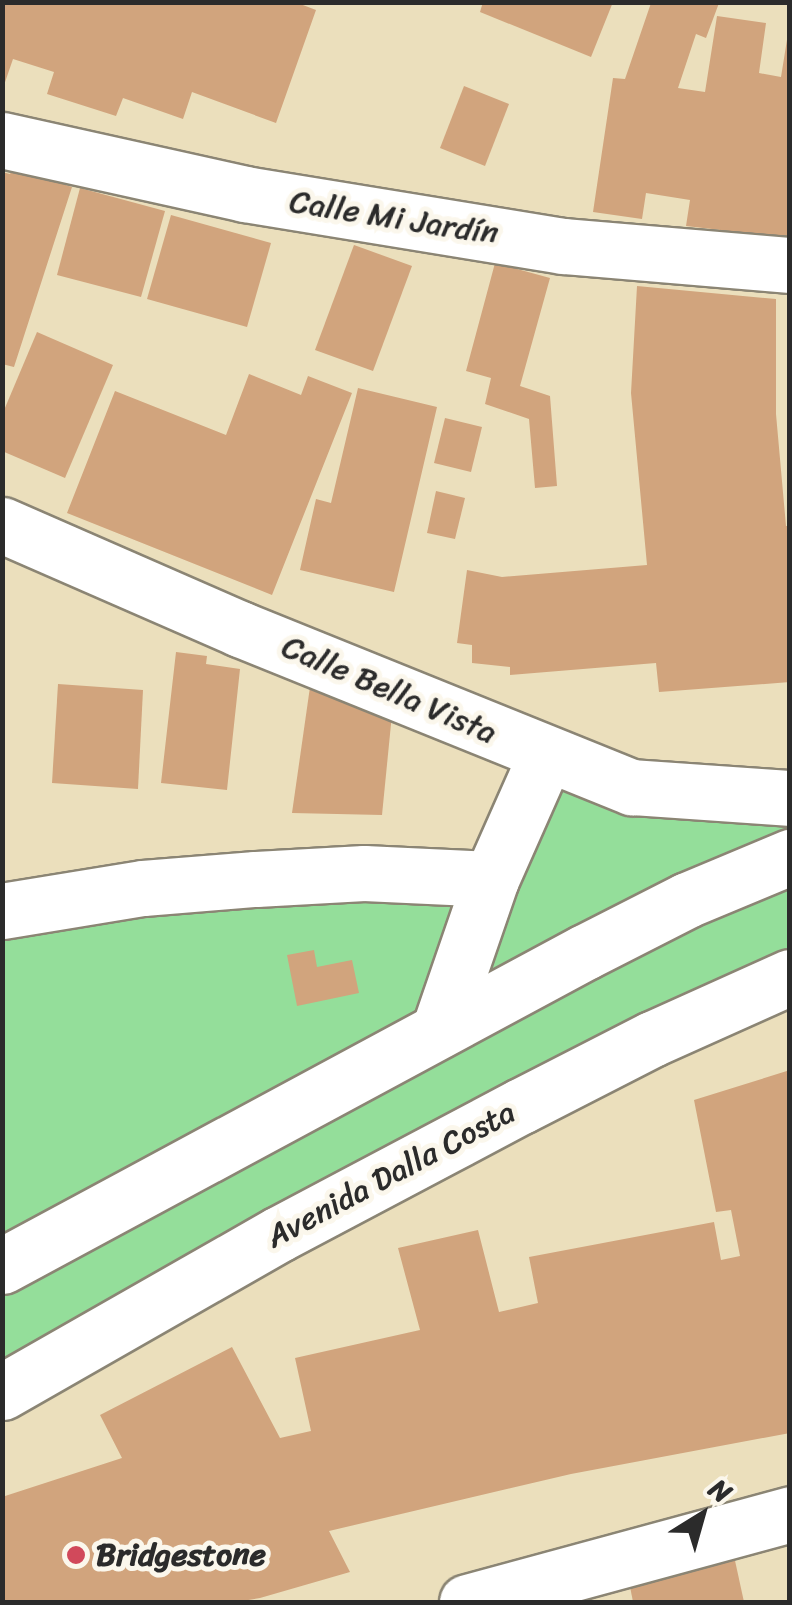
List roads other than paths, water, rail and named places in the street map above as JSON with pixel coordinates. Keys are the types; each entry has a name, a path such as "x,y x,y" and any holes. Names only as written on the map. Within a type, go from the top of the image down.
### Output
{"street":[{"name":"Calle Mi Jardín","path":"2,140 245,194 562,246 790,265"},
{"name":"Calle Bella Vista","path":"2,524 546,755 632,787 781,792"},
{"path":"439,1030 490,879 546,755"},
{"path":"2,1266 687,900 790,857"},
{"path":"2,911 143,888 256,879 364,873 490,879"},
{"name":"Avenida Dalla Costa","path":"2,1392 279,1234 521,1106 652,1039 790,977"},
{"path":"468,1602 790,1514"}],"place":[{"name":"Bridgestone","path":"76,1555"}]}
